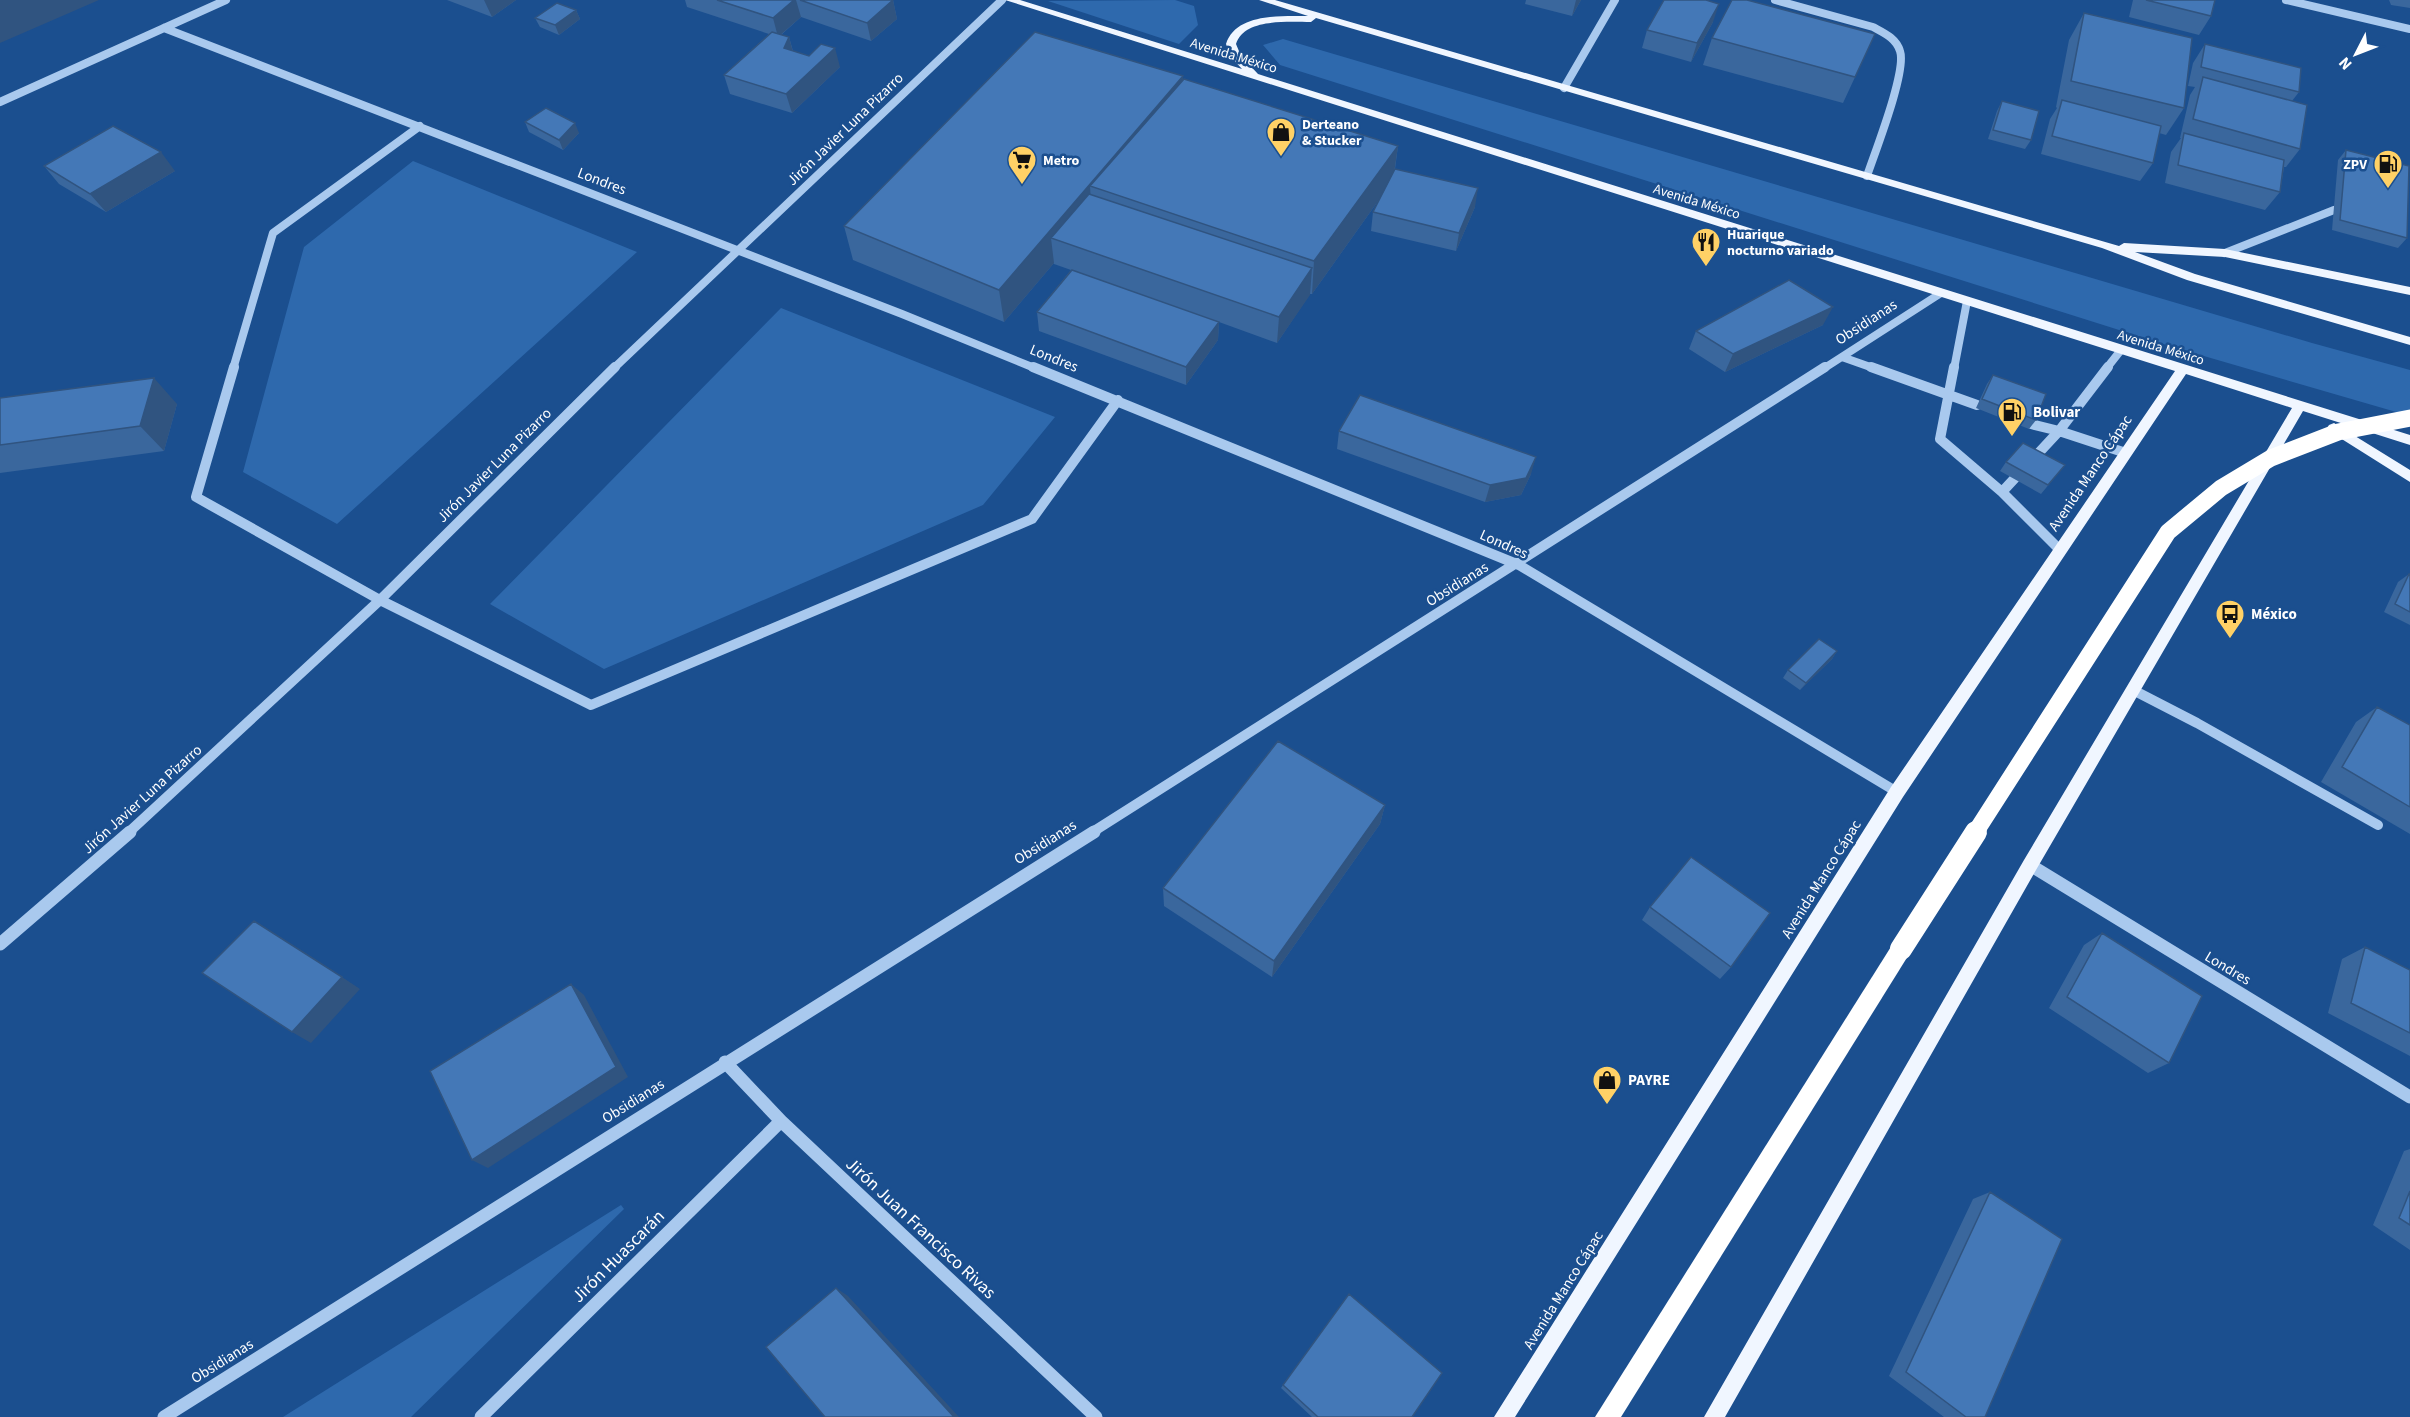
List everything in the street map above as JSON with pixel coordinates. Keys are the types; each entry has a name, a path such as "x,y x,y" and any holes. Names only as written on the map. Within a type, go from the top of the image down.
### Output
{"highway":[{"path":"1607,1417 1901,949 2168,532 2227,483 2288,448 2354,427 2410,418"}],"main road":[{"name":"Avenida México","path":"1010,0 2410,440"},
{"path":"1264,0 2106,245 2191,277 2410,341"},
{"path":"1257,78 1241,64 1231,49 1231,36 1236,31 1250,24 1271,20 1332,20"},
{"path":"2106,245 2225,253 2410,291"},
{"name":"Avenida Manco Cápac","path":"1504,1417 1897,792 2183,369"},
{"path":"1714,1417 2030,865 2299,406 2410,477"}],"street":[{"path":"0,102 226,0"},
{"name":"Jirón Javier Luna Pizarro","path":"0,944 114,846 380,600 586,394 1002,0"},
{"path":"1564,88 1615,0"},
{"path":"1775,0 1875,27 1893,39 1902,53 1902,66 1868,176"},
{"path":"2286,0 2410,29"},
{"name":"Londres","path":"164,28 1118,400 1519,565 1897,792"},
{"path":"420,126 273,233 195,497 380,600 591,705 1032,519 1118,400"},
{"path":"2225,253 2319,215 2334,215"},
{"name":"Obsidianas","path":"164,1417 725,1062 1519,565 1941,293"},
{"path":"1967,301 1940,439 2002,492 2060,549"},
{"path":"2032,460 2058,431 2121,350"},
{"path":"1842,357 1977,405"},
{"path":"2031,424 2126,453"},
{"path":"2002,492 2015,478"},
{"path":"2133,690 2197,723 2378,825"},
{"name":"Londres","path":"2030,865 2410,1097"},
{"name":"Jirón Juan Francisco Rivas","path":"725,1062 781,1121 1096,1417"},
{"name":"Jirón Huascarán","path":"482,1417 781,1121"}],"shaded area":[{"path":"1175,0 1194,6 1198,25 1179,44 1048,1"},
{"path":"1283,39 2410,370 2410,416 2173,347 1280,65 1263,45"},
{"path":"413,161 637,252 337,524 243,472 304,247"},
{"path":"781,308 1055,417 983,505 604,669 490,604"},
{"path":"621,1205 624,1209 411,1417 283,1417"}],"building":[{"path":"717,0 794,0 773,18"},
{"path":"800,0 893,0 867,23"},
{"path":"1664,0 1706,0 1719,4 1697,43 1647,30"},
{"path":"1732,0 1747,0 1875,34 1855,77 1712,38"},
{"path":"2146,0 2215,0 2211,16"},
{"path":"557,3 576,10 555,25 535,18"},
{"path":"2084,13 2192,38 2184,108 2071,81"},
{"path":"772,32 789,37 784,48 809,56 821,44 835,48 786,94 724,75"},
{"name":"Metro","path":"1035,32 1183,76 999,290 844,226"},
{"path":"2205,44 2301,68 2299,92 2201,67"},
{"path":"2203,77 2307,105 2300,149 2193,119"},
{"path":"1184,79 1398,146 1314,261 1090,186"},
{"path":"2062,100 2161,126 2153,163 2052,136"},
{"path":"2002,101 2039,111 2031,140 1993,130"},
{"path":"546,108 575,123 559,140 525,122"},
{"path":"113,126 161,152 90,194 44,166"},
{"path":"2184,133 2284,160 2280,192 2178,165"},
{"path":"2346,150 2409,166 2407,238 2340,220"},
{"path":"1395,169 1478,188 1459,233 1373,212"},
{"path":"1089,194 1312,268 1279,317 1051,238"},
{"path":"1072,270 1219,322 1186,367 1037,312"},
{"path":"1789,280 1833,307 1733,354 1696,331"},
{"path":"1993,375 2046,394 2036,420 1982,399"},
{"path":"154,378 140,426 0,445 0,398"},
{"path":"1360,395 1536,457 1526,478 1490,485 1339,431"},
{"path":"2023,443 2065,465 2048,485 2006,462"},
{"path":"2410,574 2410,612 2395,604"},
{"path":"1819,639 1837,651 1806,683 1788,670"},
{"path":"2377,707 2410,725 2410,807 2342,767"},
{"path":"1278,741 1385,805 1274,961 1163,888"},
{"path":"1691,857 1770,913 1731,967 1650,907"},
{"path":"254,921 342,977 292,1032 202,973"},
{"path":"2102,933 2202,996 2169,1063 2067,997"},
{"path":"2365,947 2410,970 2410,1033 2351,1003"},
{"path":"571,984 616,1067 472,1160 430,1071"},
{"path":"2410,1191 2410,1225 2399,1218"},
{"path":"1990,1192 2062,1239 1985,1417 1966,1417 1906,1372"},
{"path":"836,1288 954,1417 825,1417 766,1347"},
{"path":"1349,1294 1442,1373 1412,1417 1318,1417 1283,1385"}],"place":[{"name":"Derteano & Stucker","path":"1281,158"},
{"name":"Metro","path":"1022,186"},
{"name":"ZPV","path":"2388,190"},
{"name":"Huarique nocturno variado","path":"1706,268"},
{"name":"Bolivar","path":"2012,438"},
{"name":"México","path":"2230,640"},
{"name":"PAYRE","path":"1607,1106"}]}
